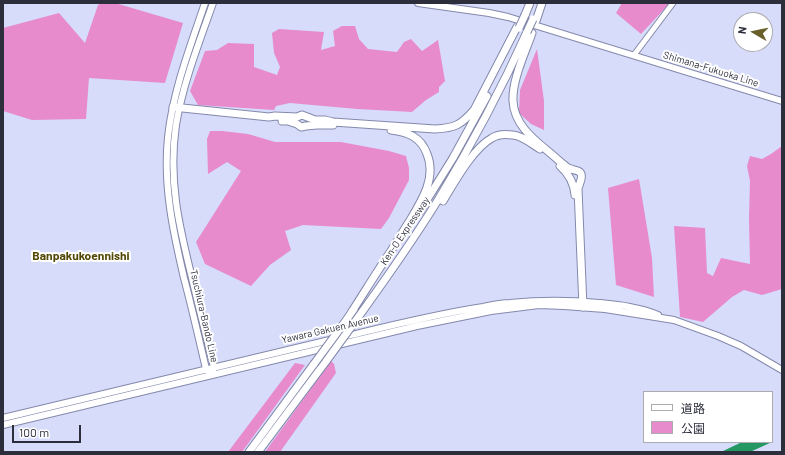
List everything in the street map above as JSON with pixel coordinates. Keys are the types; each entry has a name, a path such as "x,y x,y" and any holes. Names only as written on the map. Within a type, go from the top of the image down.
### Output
{"highway":[{"name":"Ken-O Expressway","path":"249,452 342,326 420,212 453,158 499,73 529,3"},
{"name":"Ken-O Expressway","path":"258,452 328,360 438,201 468,150 500,90 530,32 541,3"},
{"path":"176,107 269,117 298,117 302,115 315,120 333,122 435,129 448,128 467,118 474,110 518,28"},
{"path":"530,32 515,80 512,101 519,122 534,140 567,167 574,171 578,171 581,174 582,178 578,189 583,304"},
{"path":"269,117 274,120 297,124 301,127 332,124 400,131 418,139 429,157 429,178 420,204 351,313"},
{"path":"416,234 440,206 470,160 485,142 492,137 507,134 521,137 528,141 541,150 567,173 574,186 576,213 579,227"}],"main road":[{"name":"Tsuchiura-Bando Line","path":"205,3 180,79 176,107 174,186 183,242 214,367 212,375"},
{"name":"Tsuchiura-Bando Line","path":"212,3 187,79 176,107 169,130 167,149 168,197 176,243 206,369 212,375"},
{"name":"Shimana-Fukuoka Line","path":"418,3 508,17 782,101"},
{"name":"Yawara Gakuen Avenue","path":"3,418 449,312 509,303 561,300 583,304"},
{"name":"Yawara Gakuen Avenue","path":"3,426 417,326 491,311 539,306 610,304 648,310 665,318 695,327 741,346 782,370"}],"street":[{"path":"634,55 673,3"}],"green space":[{"path":"102,3 115,3 183,23 165,83 89,78 86,119 32,120 3,111 3,28 59,13 85,43 98,5"},
{"path":"622,3 670,3 641,34 616,13"},
{"path":"342,26 355,26 359,39 368,49 397,52 404,42 411,39 422,51 438,40 445,81 439,87 439,92 426,100 412,112 290,103 276,106 274,110 198,105 190,91 205,51 217,50 228,43 254,44 254,67 277,75 280,67 274,53 272,33 279,29 324,32 321,50 335,46 333,31"},
{"path":"537,49 544,101 544,130 531,124 519,113 520,90"},
{"path":"210,131 248,134 275,142 341,142 389,151 406,156 409,168 409,180 389,218 381,229 303,225 285,231 291,250 270,265 251,286 205,264 196,242 241,171 227,162 208,174 207,139"},
{"path":"782,146 782,289 762,295 744,290 732,297 703,322 680,317 674,226 705,228 707,273 713,276 721,258 750,264 750,181 747,166 750,156 762,159"},
{"path":"639,179 652,258 654,297 616,285 608,188"},
{"path":"331,361 334,364 336,373 280,452 265,452"},
{"path":"295,363 305,365 242,452 228,452"}],"shaded area":[{"path":"740,443 770,443 750,452 721,452"}],"district":[{"name":"Banpakukoennishi","path":"81,256"}]}
